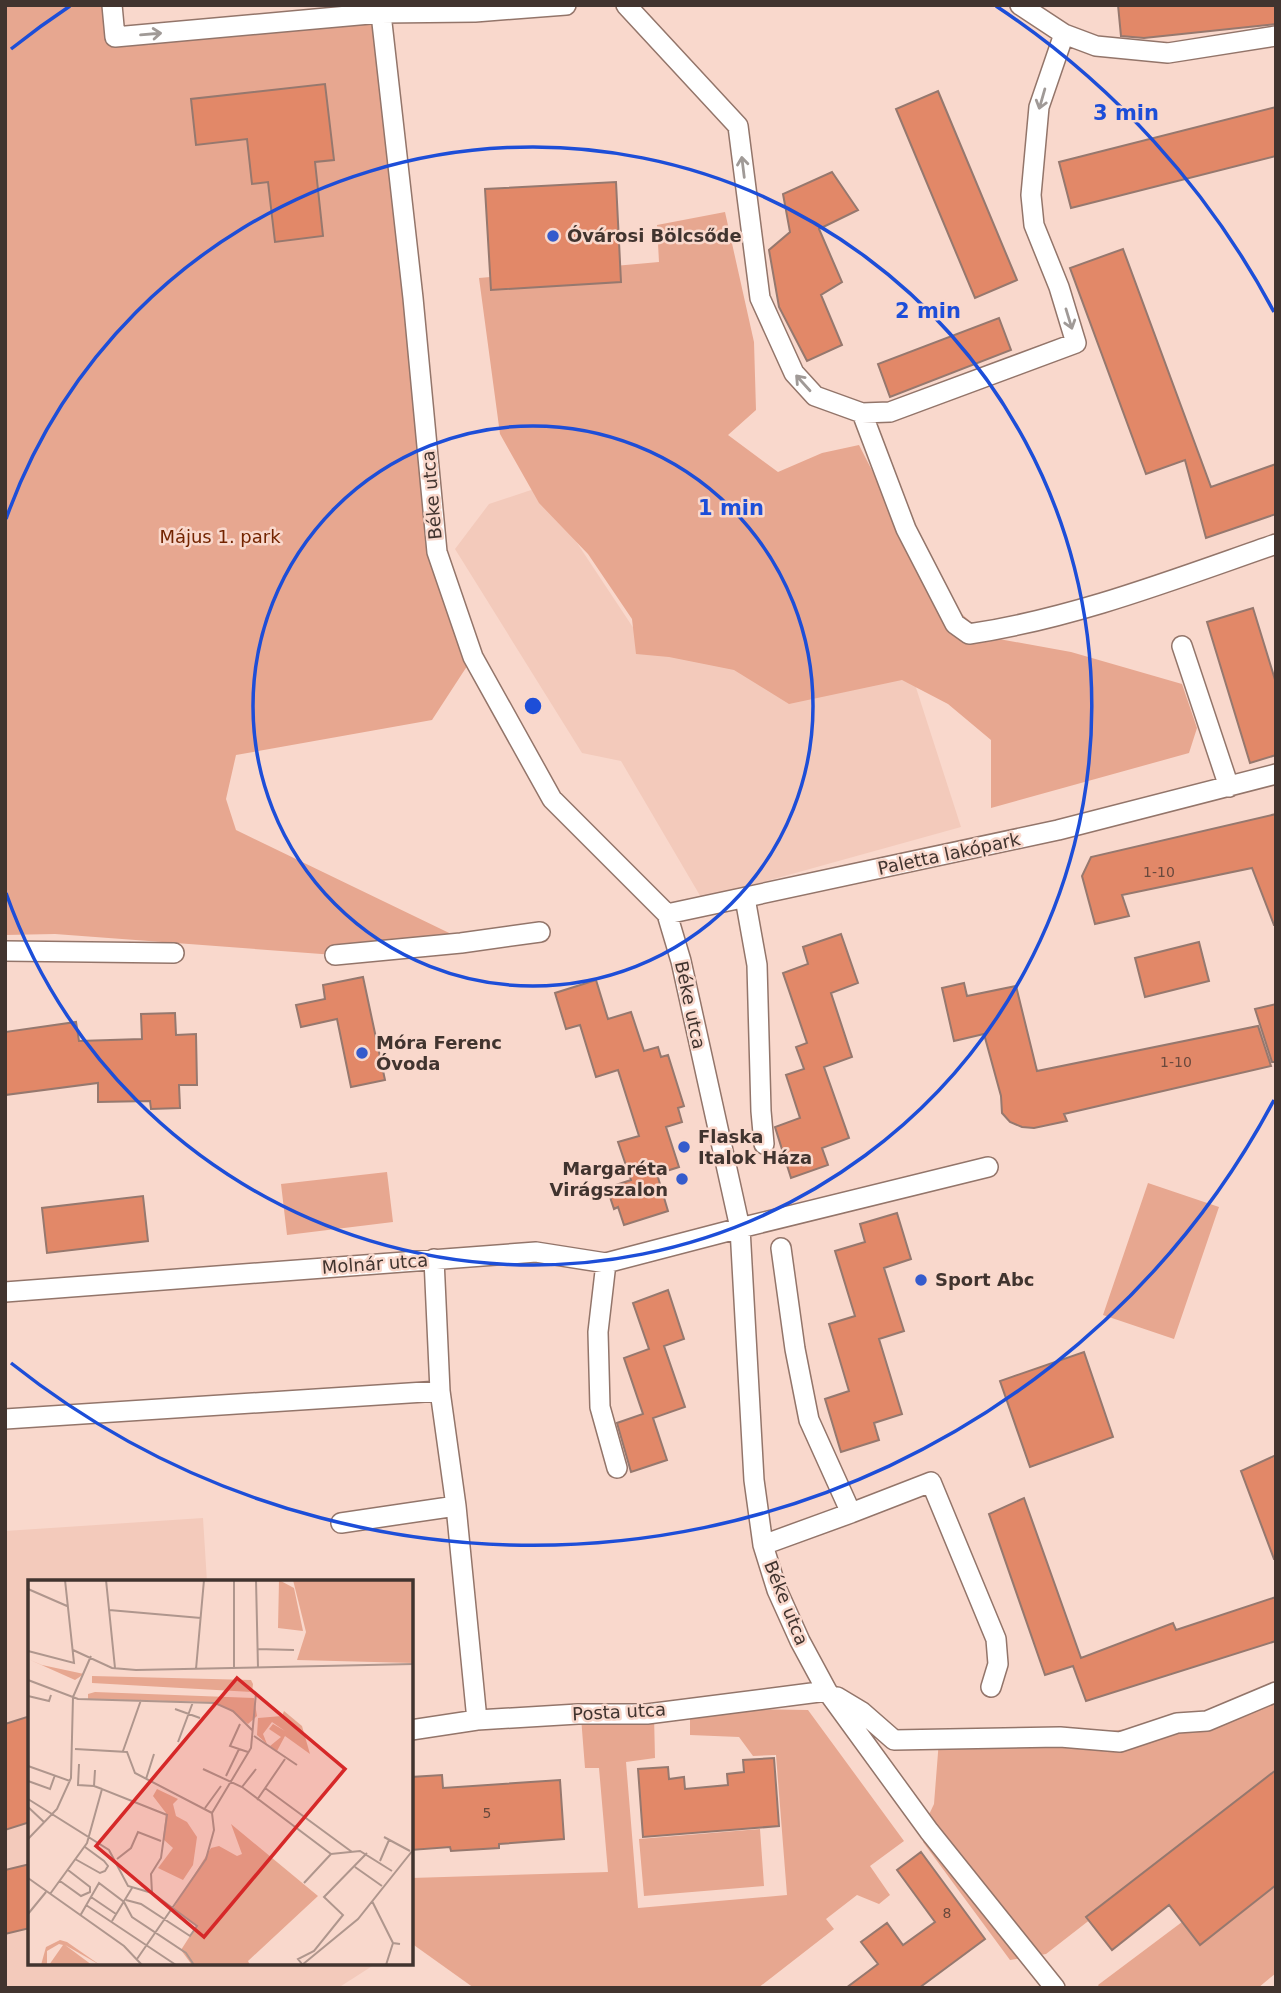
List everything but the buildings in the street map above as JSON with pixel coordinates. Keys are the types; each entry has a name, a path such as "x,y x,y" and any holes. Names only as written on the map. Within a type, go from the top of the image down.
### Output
{"street":[{"path":"112,5 115,37 381,9 475,12 566,5"},
{"path":"626,5 738,126 760,298 794,373 815,396 862,413 890,412 1076,343 1059,287 1034,225 1031,195 1039,107 1064,34"},
{"path":"1020,5 1064,34 1096,46 1168,53 1276,36"},
{"name":"Béke utca","path":"381,9 412,284 437,552 473,657 552,799 667,914 681,961 740,1227 754,1480 763,1545 777,1590 800,1641 827,1690 929,1830 1055,1988"},
{"path":"862,413 906,529 955,624 969,634 1013,628 1062,615 1276,544"},
{"path":"1182,646 1229,787"},
{"name":"Paletta lakópark","path":"667,914 1058,830 1276,774"},
{"path":"745,898 757,965 764,1144"},
{"path":"335,955 461,943 540,932"},
{"path":"5,951 174,953"},
{"name":"Molnár utca","path":"5,1292 536,1252 606,1263 740,1227 988,1167"},
{"path":"781,1248 795,1349 809,1420 851,1513"},
{"path":"434,1259 440,1391 456,1506 477,1720"},
{"path":"606,1263 597,1332 600,1406 617,1468"},
{"path":"5,1419 440,1391"},
{"path":"763,1545 931,1482 996,1639 998,1664 991,1687"},
{"path":"341,1523 456,1506"},
{"path":"827,1690 862,1712 894,1740 1060,1737 1121,1742 1177,1723 1207,1721 1276,1692"},
{"name":"Posta utca","path":"413,1730 477,1720 578,1714 647,1714 827,1690"}],"shaded area":[{"path":"540,487 644,644 910,669 961,827 702,899 621,761 582,753 455,549 489,504"},
{"path":"203,1518 207,1580 28,1580 28,1965 374,1965 338,1988 5,1988 5,1531"}],"green space":[{"name":"Május 1. park","path":"5,5 115,5 119,46 381,13 437,552 473,657 432,720 236,755 226,799 236,830 472,944 335,955 55,934 5,935"},
{"path":"725,212 754,342 756,410 728,435 778,472 822,453 859,445 932,588 988,637 1071,652 1182,684 1197,728 1189,753 991,808 991,740 948,704 902,680 789,704 734,670 669,657 636,654 632,619 588,554 539,503 500,434 479,278 659,262 657,225"},
{"path":"387,1172 393,1222 287,1235 281,1184"},
{"path":"1148,1183 1219,1207 1174,1339 1103,1315"},
{"path":"1276,1689 1276,1775 1046,1954 1010,1960 923,1842 926,1821 934,1804 939,1740 1060,1737 1177,1723"},
{"path":"690,1708 808,1710 904,1841 870,1866 890,1895 879,1904 857,1895 826,1919 834,1929 758,1988 474,1988 413,1944 413,1878 608,1872 599,1768 585,1768 581,1717 654,1715 655,1758 626,1762 638,1908 787,1895 776,1755 753,1756 739,1737 690,1735"},
{"path":"760,1829 764,1886 644,1896 639,1839"},
{"path":"1276,1885 1276,1973 1258,1988 1100,1988 1098,1985 1202,1907"}],"place":[{"name":"Óvárosi Bölcsőde","path":"553,236"},
{"name":"Móra Ferenc Óvoda","path":"362,1053"},
{"name":"Flaska Italok Háza","path":"684,1147"},
{"name":"Margaréta Virágszalon","path":"682,1179"},
{"name":"Sport Abc","path":"921,1280"}]}
